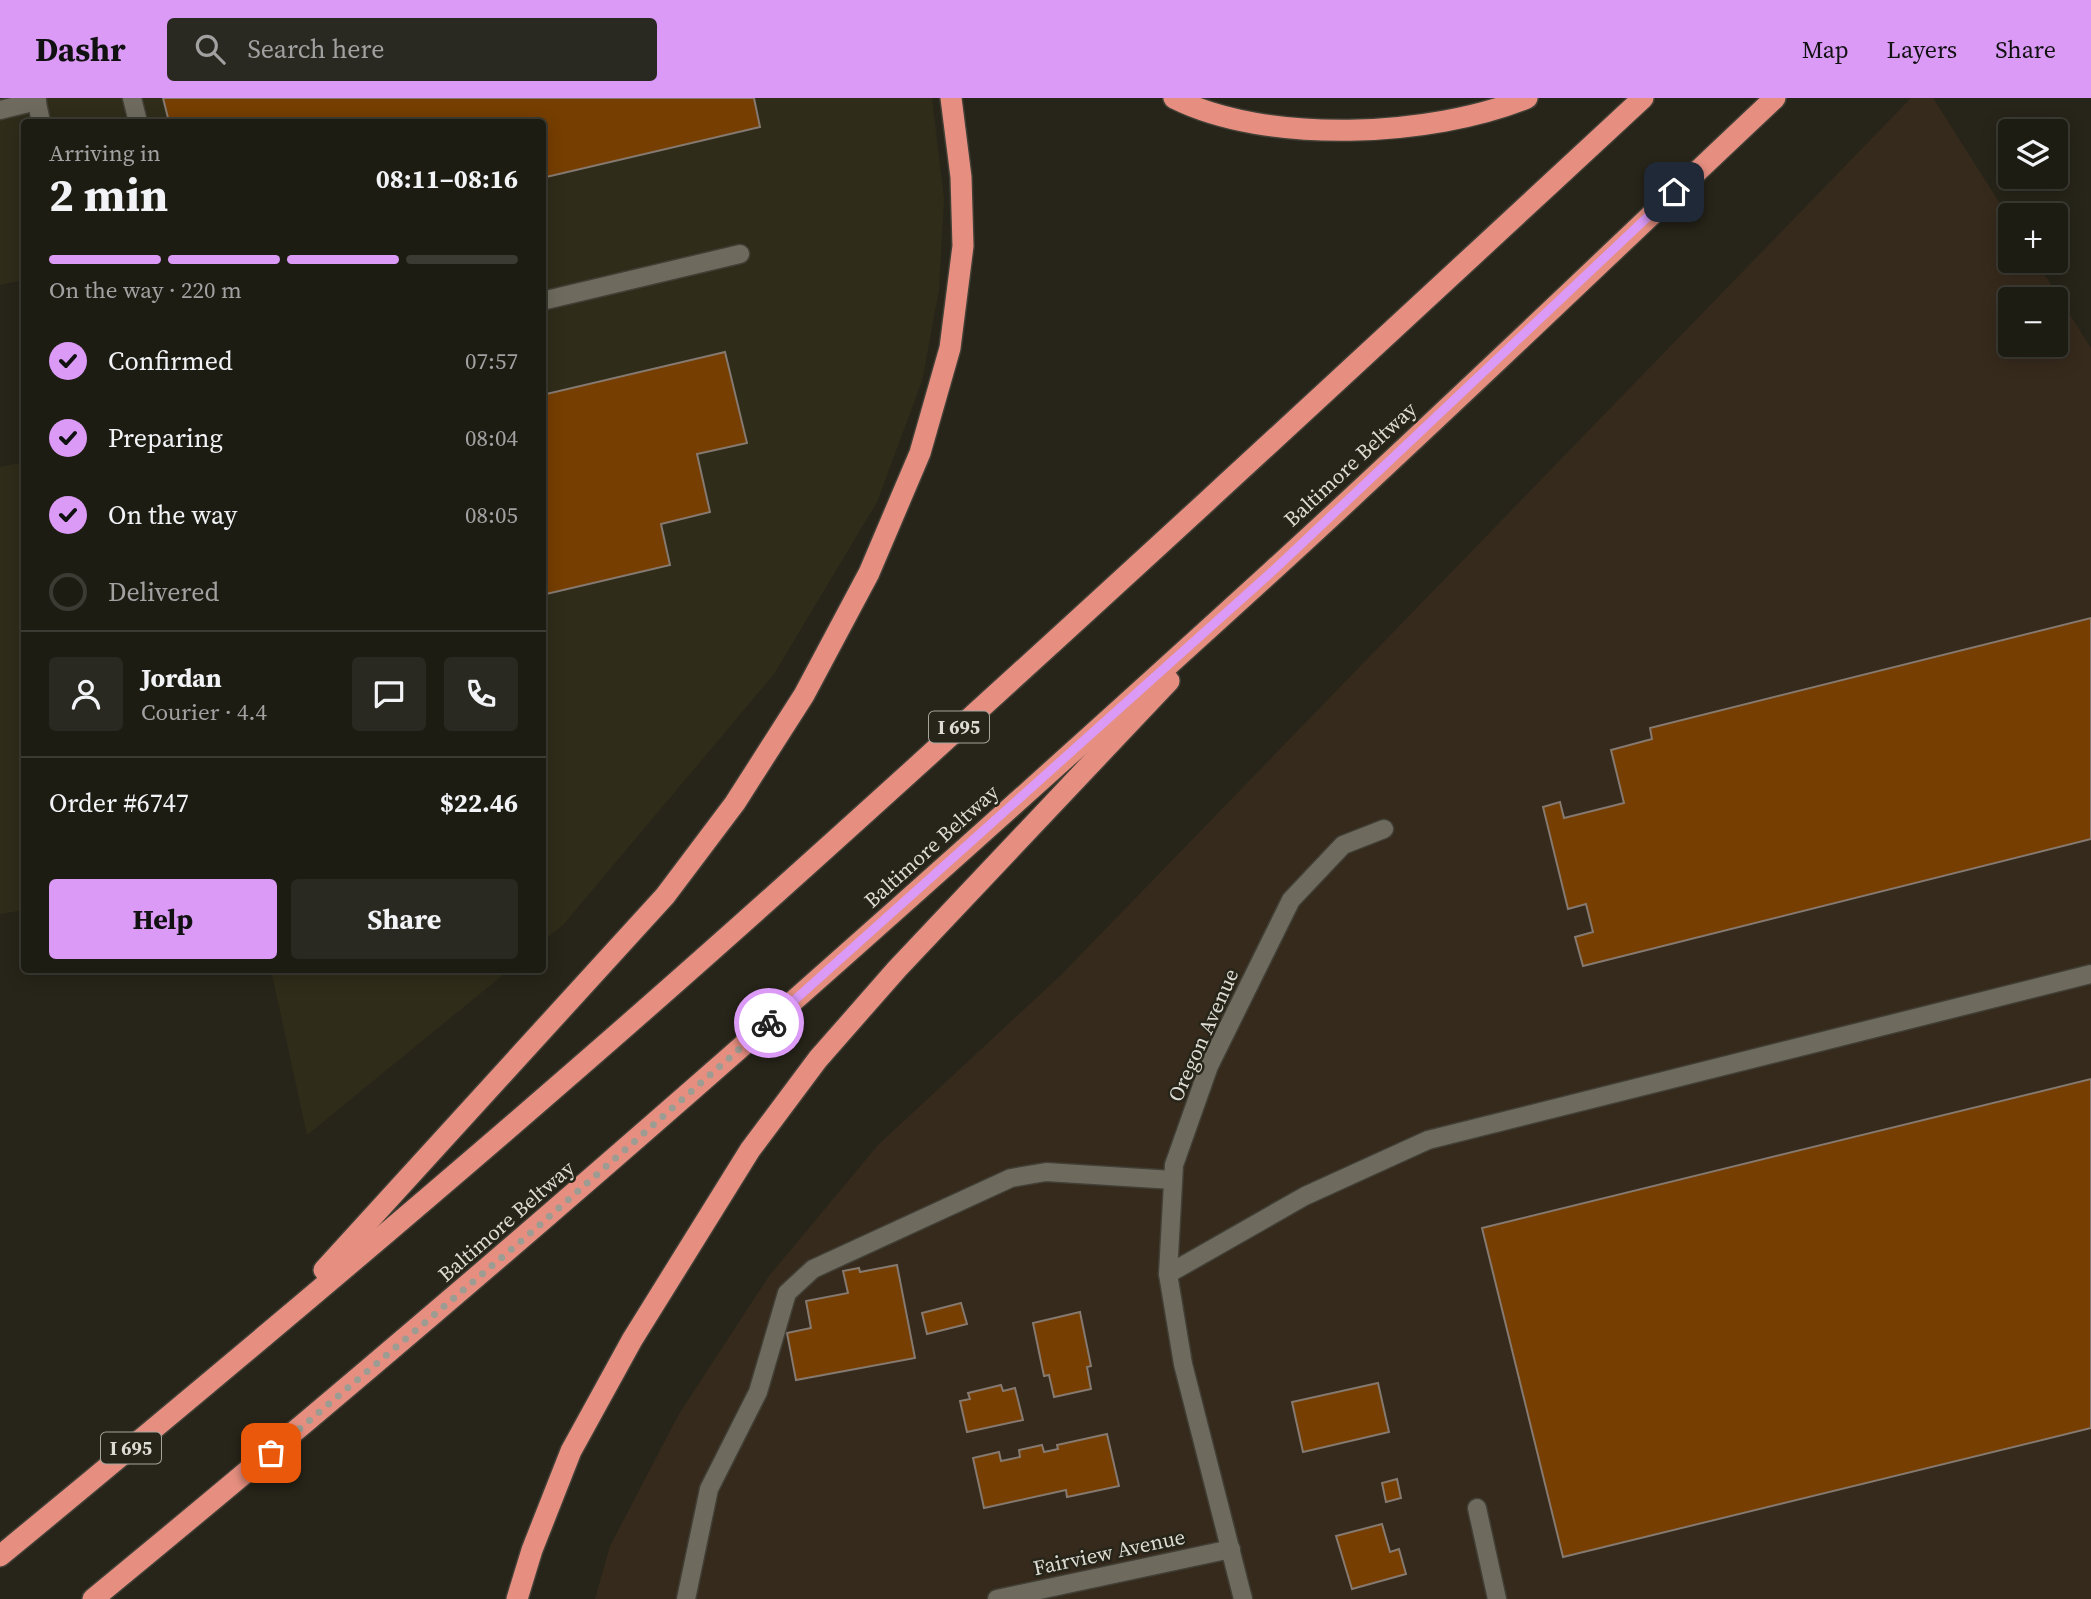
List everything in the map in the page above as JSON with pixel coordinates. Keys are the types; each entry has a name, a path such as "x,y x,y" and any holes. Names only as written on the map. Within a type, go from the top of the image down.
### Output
{"highway":[{"path":"261,1339 665,896 734,803 804,695 869,573 890,525 920,453 950,348 963,246 961,177 951,98"},
{"path":"1174,98 1191,107 1275,127 1361,132 1442,123 1527,98"},
{"name":"I 695","path":"0,1556 261,1339 768,900 1211,498 1643,98"},
{"name":"Baltimore Beltway","path":"93,1599 527,1236 813,985 1276,568 1775,98"},
{"path":"517,1599 532,1550 570,1451 632,1340 750,1150 818,1059 897,969 1276,568"}],"street":[{"path":"132,98 137,119"},
{"path":"0,110 36,100 40,119"},
{"path":"546,300 740,254"},
{"name":"Oregon Avenue","path":"1243,1599 1183,1364 1168,1274 1174,1165 1209,1066 1291,900 1343,845 1384,829"},
{"path":"1168,1274 1305,1196 1428,1140 2091,974"},
{"path":"686,1599 709,1489 758,1392 787,1293 813,1269 1011,1178 1046,1172 1173,1180"},
{"path":"1477,1508 1497,1599"},
{"name":"Fairview Avenue","path":"997,1599 1231,1549"}],"shaded area":[{"path":"0,98 932,98 944,199 939,290 922,381 877,502 774,674 563,925 546,939 546,119 21,119 21,281 0,285"},
{"path":"1911,98 1933,98 2000,203 1998,273 2044,273 2052,287 1998,287 1998,357 2068,357 2068,312 2091,348 2091,1599 595,1599 610,1546 679,1414 769,1276 878,1145 1061,975"},
{"path":"21,463 21,910 0,914 0,467"},
{"path":"272,973 505,973 307,1135"}],"building":[{"path":"163,98 754,98 760,127 546,177 546,119 168,119"},
{"path":"725,352 747,443 697,454 710,512 661,524 670,565 546,594 546,394"},
{"path":"2091,618 2091,839 1583,966 1575,937 1593,932 1586,904 1568,909 1543,807 1560,802 1564,818 1624,803 1611,750 1652,739 1650,728"},
{"path":"2091,1079 2091,1428 1563,1557 1482,1228"},
{"path":"897,1265 915,1358 796,1380 787,1333 811,1328 806,1301 848,1293 843,1271 859,1268 860,1272"},
{"path":"961,1303 967,1324 927,1334 922,1313"},
{"path":"1080,1312 1091,1366 1087,1367 1091,1389 1054,1397 1049,1375 1044,1376 1033,1323"},
{"path":"1378,1383 1389,1432 1303,1452 1292,1402"},
{"path":"1001,1385 1003,1391 1015,1388 1023,1420 967,1432 960,1401 970,1399 968,1393"},
{"path":"1107,1434 1119,1486 1067,1497 1066,1490 984,1508 973,1458 999,1452 1001,1461 1020,1457 1019,1450 1042,1445 1044,1452 1058,1449 1057,1445"},
{"path":"1397,1479 1401,1498 1386,1502 1382,1483"},
{"path":"1382,1524 1390,1552 1399,1549 1406,1574 1352,1589 1336,1536"}],"way so far":[{"path":"271,1453 527,1236 769,1023"}],"route":[{"path":"769,1023 1276,568 1674,192"}]}
